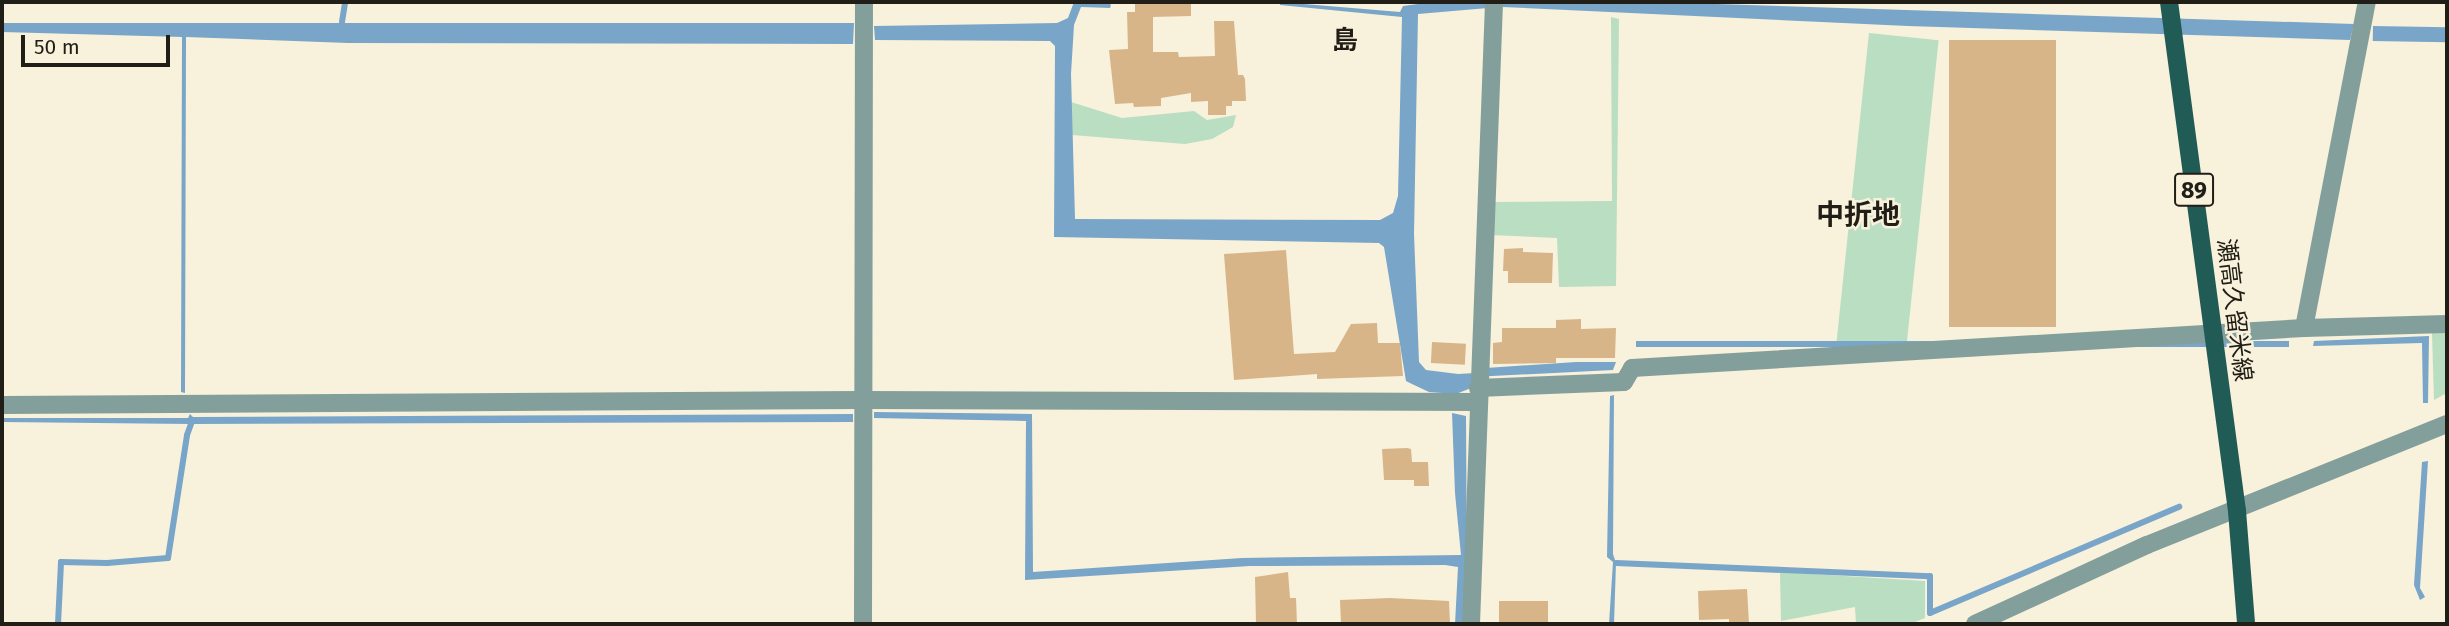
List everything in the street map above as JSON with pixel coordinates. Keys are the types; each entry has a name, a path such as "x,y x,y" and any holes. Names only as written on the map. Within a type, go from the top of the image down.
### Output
{"main road":[{"name":"瀬高久留米線","path":"2170,8 2237,511 2246,624"}],"street":[{"path":"863,624 864,2"},
{"path":"1471,624 1494,2"},
{"path":"2304,328 2367,2"},
{"path":"2,405 1478,395 1624,382 1632,368 2213,343 2304,328 2447,324"},
{"path":"1975,624 2147,545 2237,511 2447,424"}],"green space":[{"path":"1611,17 1619,19 1616,286 1559,287 1557,238 1490,235 1493,202 1612,201"},
{"path":"1869,33 1939,40 1906,351 1836,343"},
{"path":"1071,102 1122,118 1194,111 1207,120 1236,115 1233,127 1212,139 1185,144 1072,135"},
{"path":"2447,332 2447,393 2434,400 2432,333"},
{"path":"1780,572 1925,581 1925,618 1910,624 1856,624 1855,607 1781,621"}],"water":[{"path":"1074,2 1108,2 1111,5 1110,8 1081,7 1074,25 1071,74 1075,219 1380,220 1393,213 1398,196 1402,17 1280,5 1280,2 1400,12 1403,6 1433,2 1488,2 1488,8 1418,14 1414,234 1419,362 1426,370 1458,374 1475,373 1486,368 1576,362 1616,362 1613,370 1472,377 1471,388 1456,394 1429,392 1406,381 1384,247 1379,243 1054,237 1055,46 1050,41 875,40 874,26 1057,23 1068,18"},
{"path":"1501,2 1653,2 2354,24 2350,40 1908,26 1502,7"},
{"path":"2,23 854,23 853,44 348,43 186,37 185,393 181,392 182,37 2,32"},
{"path":"2373,26 2447,27 2447,42 2373,41"},
{"path":"2429,336 2428,403 2423,403 2422,343 2313,346 2314,341"},
{"path":"1636,341 2289,341 2289,347 1636,347"},
{"path":"1614,395 1613,554 1616,563 1614,624 1609,624 1613,562 1607,557 1610,396"},
{"path":"874,412 1032,414 1033,572 1242,558 1461,555 1452,413 1466,416 1467,580 1463,624 1455,624 1458,567 1445,565 1250,566 1025,580 1026,421 874,418"},
{"path":"190,414 193,417 853,414 853,422 2,422 2,418 188,418"},
{"path":"2428,461 2420,588 2425,597 2420,600 2414,585 2422,462"}],"building":[{"path":"1135,2 1191,2 1191,16 1153,17 1153,52 1178,52 1179,57 1215,56 1214,21 1234,21 1238,75 1243,75 1245,79 1246,101 1232,101 1232,106 1226,106 1226,115 1208,115 1208,101 1191,102 1191,93 1161,98 1161,106 1134,107 1133,103 1115,104 1109,50 1128,49 1127,12 1135,12"},
{"path":"1949,40 2056,40 2056,327 1949,327"},
{"path":"1523,248 1523,252 1553,253 1552,283 1508,283 1508,271 1503,271 1504,249"},
{"path":"1286,250 1294,354 1335,352 1351,324 1377,323 1378,343 1400,343 1403,376 1317,379 1317,374 1234,380 1224,254"},
{"path":"1581,319 1581,329 1616,328 1615,358 1556,358 1556,363 1493,364 1493,343 1502,342 1502,328 1556,328 1556,320"},
{"path":"1432,342 1466,344 1465,365 1431,363"},
{"path":"1382,449 1411,449 1412,462 1428,462 1429,486 1414,486 1414,480 1384,480"},
{"path":"1288,572 1290,598 1296,598 1297,624 1256,624 1255,577"},
{"path":"1747,589 1749,624 1729,624 1729,619 1699,620 1698,591"},
{"path":"1390,598 1449,601 1450,624 1341,624 1340,600"},
{"path":"1499,601 1548,601 1548,624 1499,624"}],"waterway":[{"path":"342,22 345,2"},
{"path":"58,624 61,562 107,563 168,558 191,424"},
{"path":"1616,563 1930,576 1930,613 2179,507"}],"district":[{"name":"島","path":"1345,41"},
{"name":"中折地","path":"1858,215"}]}
